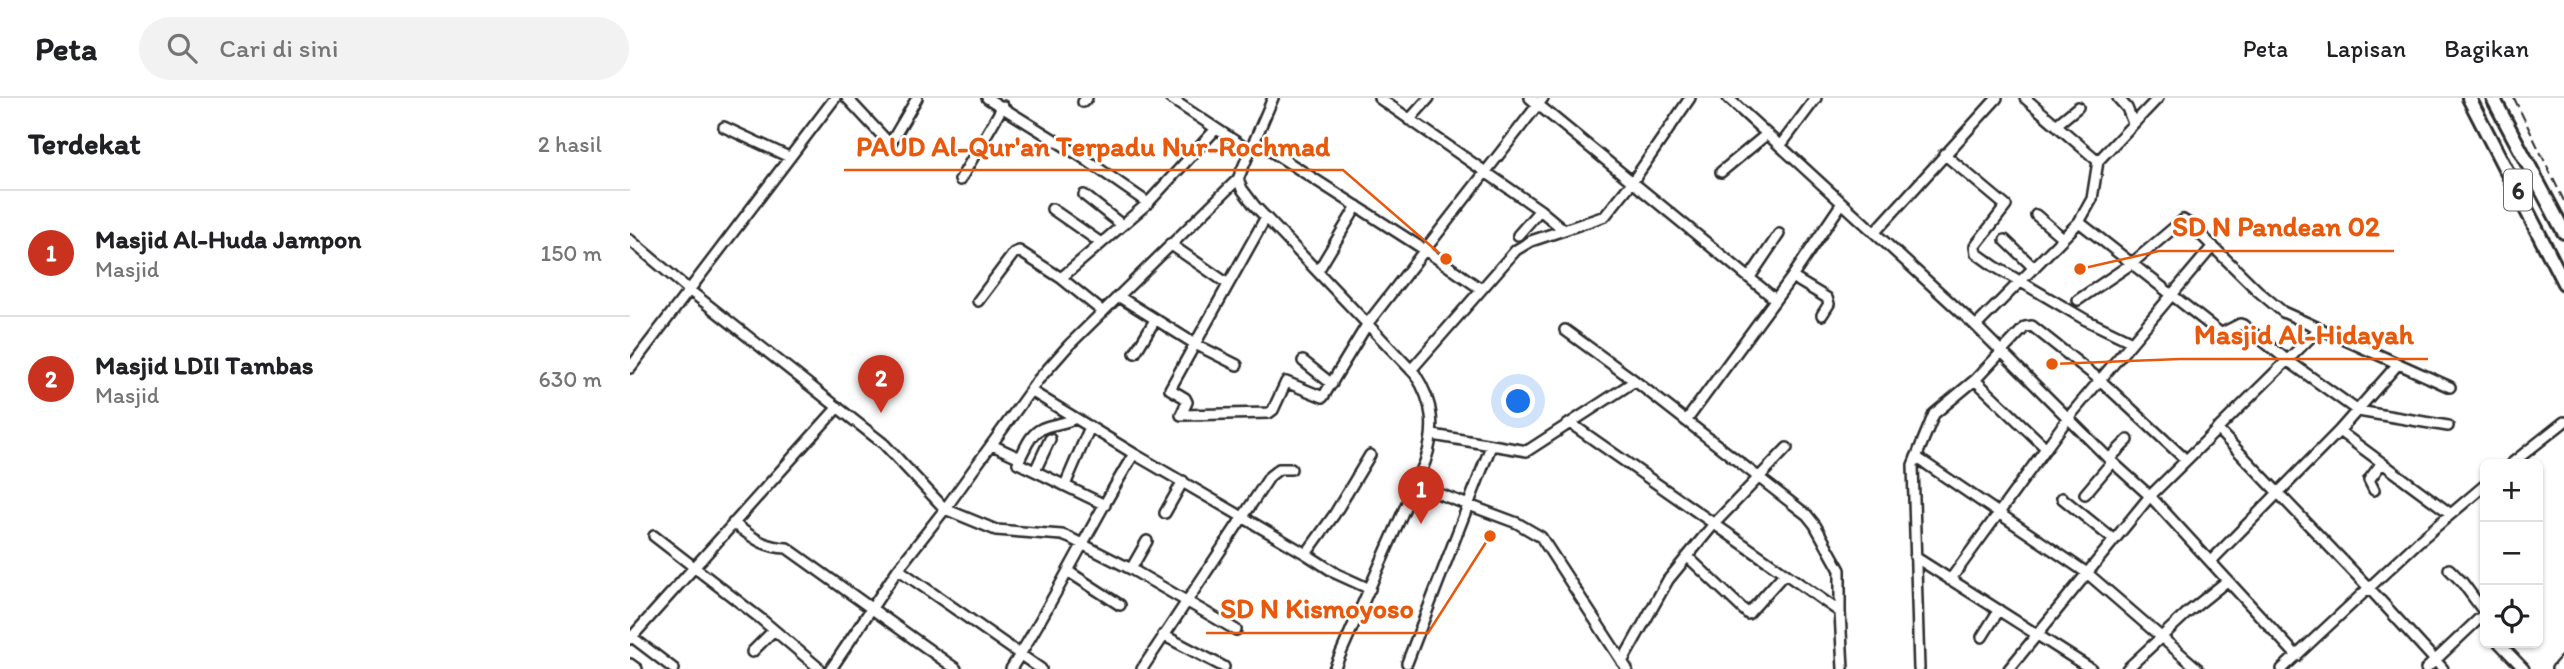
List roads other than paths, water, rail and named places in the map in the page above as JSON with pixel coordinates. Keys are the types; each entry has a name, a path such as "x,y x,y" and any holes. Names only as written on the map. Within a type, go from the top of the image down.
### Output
{"highway":[{"name":"6","path":"2469,98 2564,283"},
{"name":"6","path":"2493,98 2564,232"}],"street":[{"path":"630,369 835,98"},
{"path":"848,98 890,144 917,98"},
{"path":"987,98 1147,203"},
{"path":"1170,98 1250,151"},
{"path":"831,669 898,569 1049,368 1170,244 1238,179 1273,98"},
{"path":"1379,98 1540,210 1564,230"},
{"path":"1409,120 1429,98"},
{"path":"1530,98 1541,101 1775,299"},
{"path":"1411,370 1522,245 1603,218 1633,181 1690,98"},
{"path":"1728,98 1976,326 2150,496 2297,656"},
{"path":"1780,146 1816,98"},
{"path":"1875,232 1997,98"},
{"path":"2025,98 2098,161"},
{"path":"2118,98 2127,108 2133,123"},
{"path":"1976,326 2079,222 2092,199 2098,161 2158,98"},
{"path":"1266,217 1170,389 1187,402 1182,416 1269,413 1286,382 1320,397 1332,384 1368,323 1541,101"},
{"path":"960,180 1003,106"},
{"path":"2056,125 2078,107"},
{"path":"724,127 789,157"},
{"path":"1061,278 1147,203 1215,130"},
{"path":"1721,172 1767,134"},
{"path":"1255,141 1357,205 1481,289"},
{"path":"1944,154 2005,204 2004,211 1974,250 1994,267 2085,320 2132,342"},
{"path":"1238,179 1245,195 1411,370 1423,389 1429,406 1433,433 1415,485 1334,669"},
{"path":"1084,195 1122,225"},
{"path":"1686,421 1792,277 1842,203"},
{"path":"1318,271 1357,205"},
{"path":"1052,209 1101,243"},
{"path":"1518,235 1540,210"},
{"path":"2036,215 2063,238"},
{"path":"2078,300 2131,264 2183,220 2283,312 2450,387"},
{"path":"2079,222 2220,333 2243,325 2358,411 2448,426"},
{"path":"1750,277 1779,234"},
{"path":"630,240 890,450 945,509 996,530 1062,535 1131,569 1236,630"},
{"path":"2005,240 2034,268"},
{"path":"1170,244 1228,284"},
{"path":"1950,580 2068,418 2213,246"},
{"path":"978,301 1014,253 1019,251 1061,278 1103,312"},
{"path":"1792,277 1827,298 1829,304 1822,315"},
{"path":"1118,296 1195,344 1237,365"},
{"path":"1135,353 1154,320"},
{"path":"1919,669 1913,474 1916,457 1931,418 1975,380 2025,327 2029,326 2100,380 2186,460"},
{"path":"2009,669 2150,496 2319,329"},
{"path":"1565,330 1807,515 1840,570 1843,669"},
{"path":"1303,361 1332,384"},
{"path":"2211,561 2358,411 2398,364"},
{"path":"1975,380 2046,448"},
{"path":"1433,433 1527,451 1634,381"},
{"path":"1031,391 1337,575 1370,589"},
{"path":"674,669 631,638 838,407"},
{"path":"1075,418 1041,429 1032,437 1018,463 1105,505"},
{"path":"1570,423 1840,612"},
{"path":"1065,485 1090,427"},
{"path":"2518,459 2562,428"},
{"path":"2217,429 2370,588 2443,669"},
{"path":"2339,431 2451,514"},
{"path":"1035,471 1050,439"},
{"path":"2085,494 2128,440"},
{"path":"992,445 1020,458"},
{"path":"1407,663 1491,446"},
{"path":"1625,665 1665,585 1714,524 1787,448"},
{"path":"1012,669 1136,454"},
{"path":"1306,554 1370,455"},
{"path":"1916,457 2087,573 2198,669"},
{"path":"2374,491 2369,480 2381,464"},
{"path":"1142,669 1241,516 1273,472 1291,469"},
{"path":"1166,513 1183,481"},
{"path":"1415,485 1517,523 1541,537 1564,568 1625,665"},
{"path":"2287,668 2370,588 2480,489"},
{"path":"2062,498 2114,540"},
{"path":"733,523 763,544 787,548 956,669"},
{"path":"654,536 774,629 820,669"},
{"path":"1131,569 1147,541"},
{"path":"1688,556 1748,614 1784,574"},
{"path":"1915,557 2091,669"},
{"path":"898,569 1041,669"},
{"path":"2449,569 2480,606"},
{"path":"1069,572 1121,605"},
{"path":"2127,669 2227,580"},
{"path":"1982,637 1999,610"},
{"path":"2426,669 2480,626"},
{"path":"752,652 774,629"},
{"path":"1163,635 1224,667"},
{"path":"2504,648 2524,669"},
{"path":"2557,669 2564,661"},
{"path":"630,664 637,669"}],"railway":[{"path":"2514,98 2564,201"}],"place":[{"name":"PAUD Al-Qur'an Terpadu Nur-Rochmad","path":"1446,259"},
{"name":"SD N Pandean 02","path":"2080,269"},
{"name":"Masjid Al-Hidayah","path":"2052,364"},
{"name":"Masjid LDII Tambas","path":"881,413"},
{"name":"Masjid Al-Huda Jampon","path":"1421,524"},
{"name":"SD N Kismoyoso","path":"1490,536"}]}
